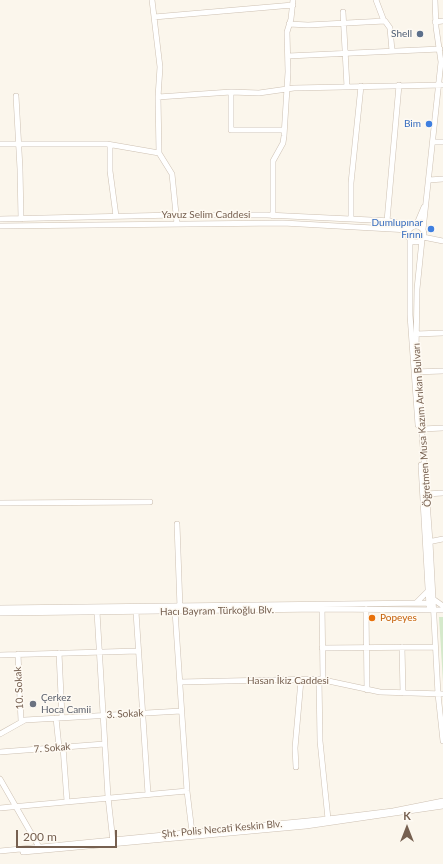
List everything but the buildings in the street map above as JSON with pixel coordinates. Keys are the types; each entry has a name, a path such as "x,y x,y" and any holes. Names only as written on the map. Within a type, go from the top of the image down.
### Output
{"street":[{"path":"152,0 160,67 158,98 159,153 172,174 177,224"},
{"path":"376,0 384,21 390,28 392,51"},
{"path":"423,238 422,230 425,204 441,85 441,62 435,22 435,0"},
{"path":"154,17 293,3 287,32 287,90 283,143 273,161 273,216"},
{"path":"343,12 347,87"},
{"path":"435,22 443,20"},
{"path":"289,24 344,24 384,21"},
{"path":"288,56 440,49"},
{"path":"387,221 399,85"},
{"path":"158,98 231,92 259,93 294,88 441,85"},
{"path":"351,220 351,183 361,86"},
{"path":"231,92 231,130 284,130"},
{"path":"16,96 21,219"},
{"path":"433,142 443,142"},
{"path":"0,144 110,145 159,153"},
{"path":"110,145 110,171 116,216"},
{"path":"429,180 443,179"},
{"path":"425,204 408,235 410,240 415,242 423,238 443,241"},
{"name":"Yavuz Selim Caddesi","path":"0,219 176,215 273,216 399,222 412,228"},
{"name":"Yavuz Selim Caddesi","path":"0,226 284,223 412,228"},
{"path":"412,228 422,230"},
{"name":"Öğretmen Musa Kazım Arıkan Bulvarı","path":"423,238 417,289 416,372 422,429 431,611 440,694"},
{"name":"Öğretmen Musa Kazım Arıkan Bulvarı","path":"410,240 409,267 428,542 428,591 431,601"},
{"path":"416,334 443,333"},
{"path":"416,372 443,371"},
{"path":"422,429 443,428"},
{"path":"426,494 443,494"},
{"path":"0,503 150,502"},
{"path":"178,524 178,609 181,711 187,791 192,832"},
{"path":"428,542 443,538"},
{"path":"416,603 428,591"},
{"path":"431,601 443,606"},
{"name":"Hacı Bayram Türkoğlu Blv.","path":"0,608 178,609 322,607 431,601"},
{"path":"322,607 320,741 328,819"},
{"name":"Hacı Bayram Türkoğlu Blv.","path":"322,607 431,611 443,610"},
{"name":"Hacı Bayram Türkoğlu Blv.","path":"0,613 136,612 178,609"},
{"path":"366,609 367,690"},
{"path":"97,612 104,744 113,841"},
{"path":"136,612 148,794"},
{"path":"322,648 435,647"},
{"path":"402,648 402,693"},
{"path":"0,654 138,651"},
{"path":"59,653 59,717 67,802"},
{"name":"10. Sokak","path":"18,654 21,721"},
{"name":"Hasan İkiz Caddesi","path":"180,682 321,679 380,692 440,694"},
{"path":"296,767 295,748 301,680"},
{"path":"440,694 443,724"},
{"path":"440,694 443,739"},
{"name":"3. Sokak","path":"0,734 21,721 59,717 181,711"},
{"name":"7. Sokak","path":"0,752 104,744"},
{"path":"0,779 39,847"},
{"path":"0,808 15,805 67,802 108,797 187,791"},
{"name":"Şht. Polis Necati Keskin Blv.","path":"0,855 192,832 328,819 393,811 443,801"},
{"name":"Şht. Polis Necati Keskin Blv.","path":"0,851 306,826 443,806"}],"green space":[{"path":"439,617 443,617 443,682"}],"place":[{"name":"Shell","path":"420,34"},
{"name":"Bim","path":"429,124"},
{"name":"Dumlupınar Fırını","path":"431,229"},
{"name":"Popeyes","path":"372,618"},
{"name":"Çerkez Hoca Camii","path":"33,704"}]}
